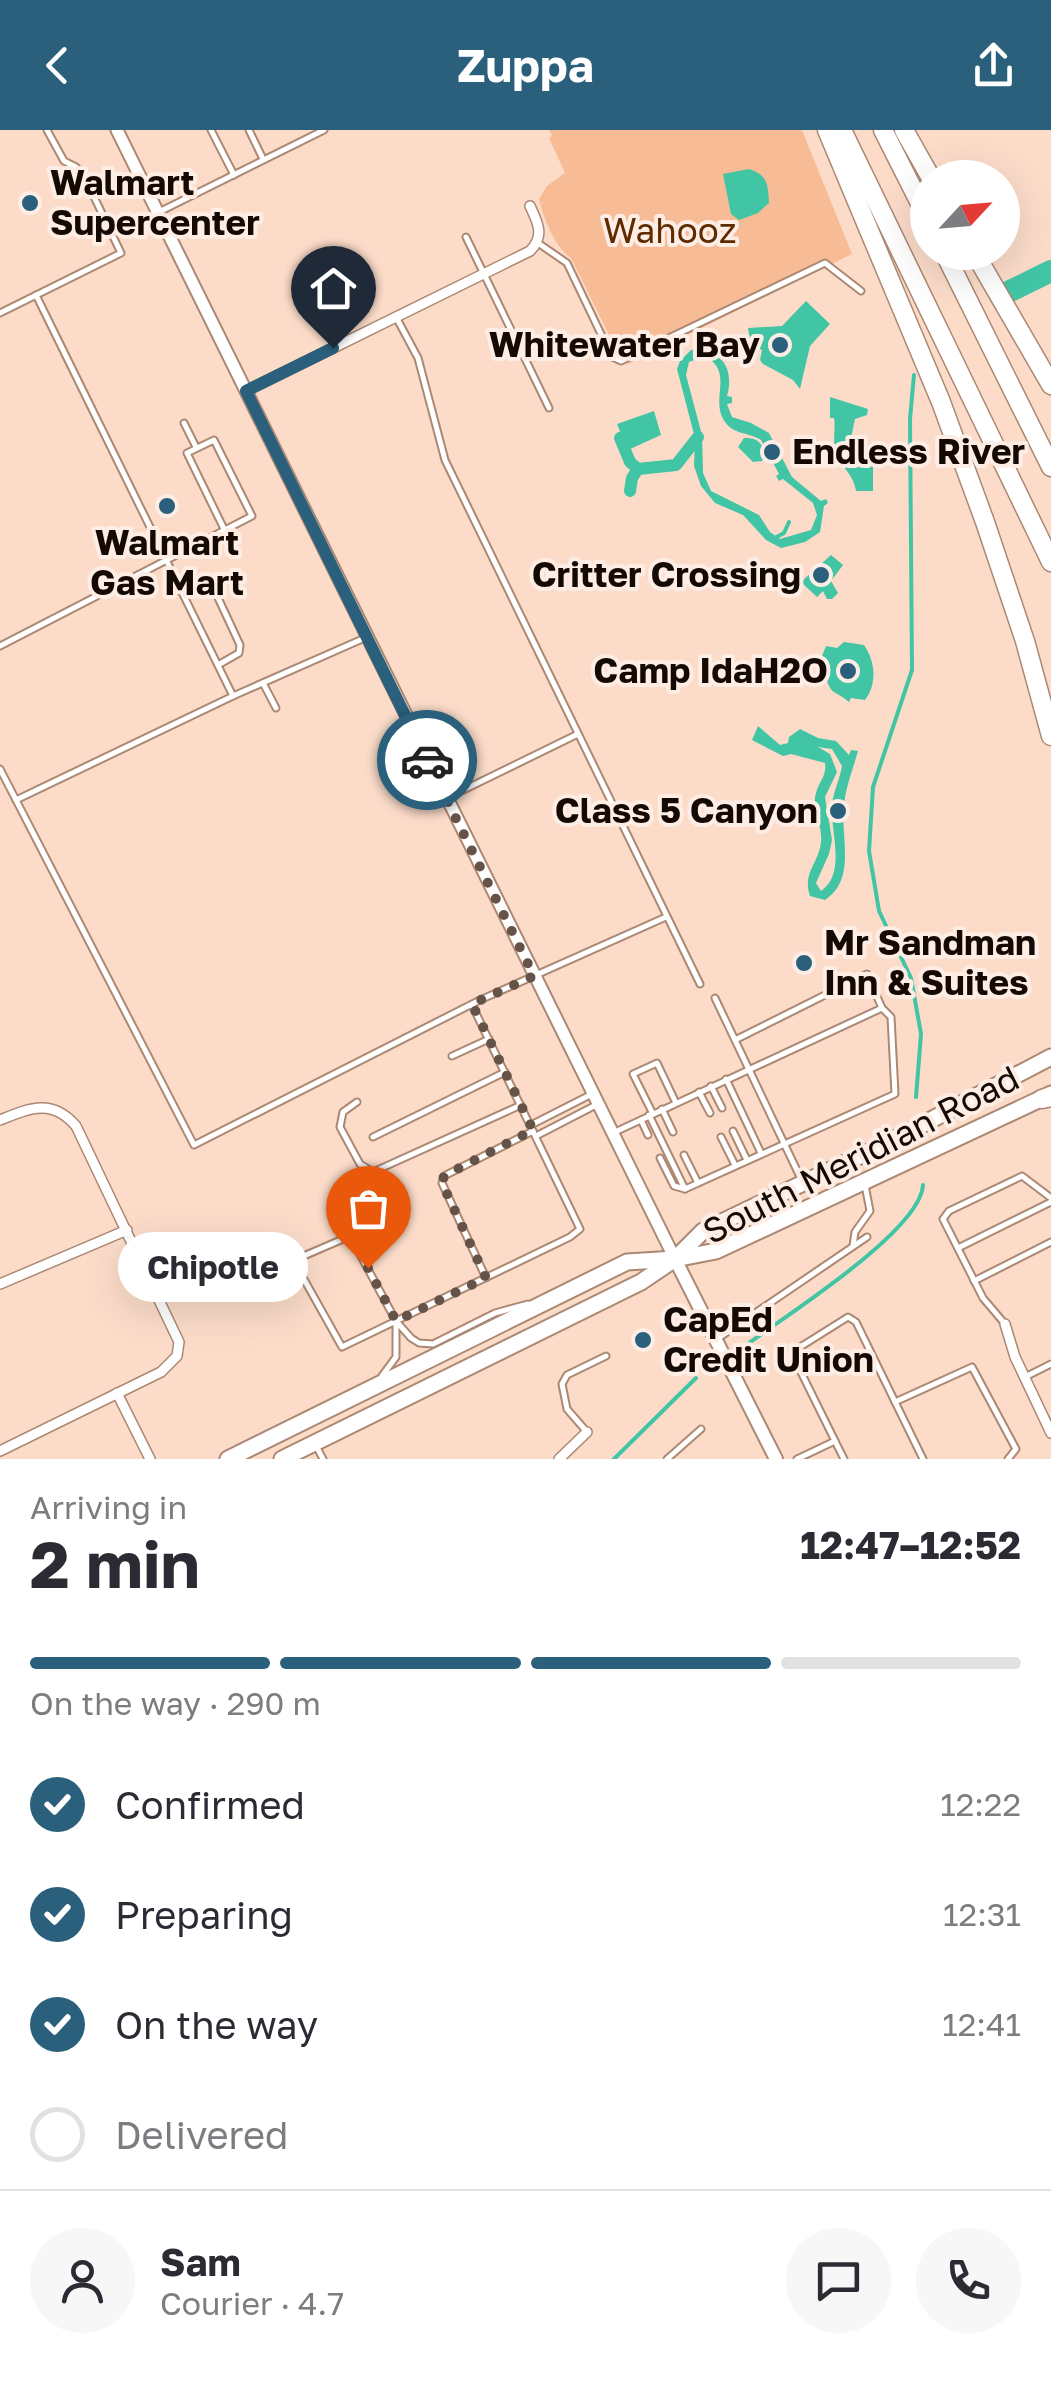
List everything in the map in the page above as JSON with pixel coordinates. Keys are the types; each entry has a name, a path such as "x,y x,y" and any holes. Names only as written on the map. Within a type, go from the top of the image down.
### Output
{"highway":[{"path":"827,130 986,522 1051,736"},
{"path":"842,130 1051,562"},
{"path":"883,130 910,183"},
{"path":"904,130 921,160"},
{"path":"953,270 1051,467"},
{"path":"984,270 1051,385"}],"main road":[{"name":"South Meridian Road","path":"282,1459 641,1282 675,1259 703,1230 887,1144 1051,1057"},
{"name":"South Meridian Road","path":"228,1459 627,1262 716,1251 1048,1096"},
{"path":"675,1259 776,1459"}],"street":[{"path":"117,130 675,1259"},
{"path":"246,391 530,252 538,244 540,229 530,206"},
{"path":"0,1120 35,1106 67,1115 76,1126 176,1328 179,1342 178,1356 161,1372 0,1451"},
{"path":"0,1284 127,1230"},
{"path":"1005,1324 1051,1433"},
{"path":"118,1394 150,1459"},
{"path":"558,1459 587,1432"}],"lane":[{"path":"0,313 121,253 84,176 64,160 47,130"},
{"path":"211,130 234,175"},
{"path":"249,130 264,160"},
{"path":"158,213 324,130"},
{"path":"466,237 550,408"},
{"path":"538,244 566,264 612,357 620,361 826,263 861,291"},
{"path":"36,296 234,696"},
{"path":"396,317 418,358 445,460 700,984"},
{"path":"184,424 197,448"},
{"path":"0,646 166,562 225,531 252,516 214,440 187,454 225,531"},
{"path":"180,591 202,584 213,586 240,645 239,652 218,666"},
{"path":"16,800 367,637"},
{"path":"263,683 276,708"},
{"path":"446,798 578,734"},
{"path":"0,770 194,1145 472,1004 580,953 594,952 666,916"},
{"path":"660,1158 674,1186 685,1189 896,1094 891,1018 882,1008 868,974 735,1040"},
{"path":"716,998 804,1183"},
{"path":"472,1004 580,1229 570,1237 396,1321 342,1348 296,1265 300,1258 350,1236 396,1321 419,1343 433,1344 494,1313 560,1295"},
{"path":"612,1133 882,1008"},
{"path":"452,1056 489,1040"},
{"path":"676,1103 657,1063 633,1074 685,1189"},
{"path":"373,1137 505,1072"},
{"path":"726,1079 762,1153"},
{"path":"712,1086 722,1108"},
{"path":"700,1092 710,1113"},
{"path":"486,1278 442,1183 444,1176 596,1099"},
{"path":"534,1130 596,1099"},
{"path":"357,1102 343,1112 340,1127 360,1164 373,1172 521,1104"},
{"path":"662,1110 672,1132"},
{"path":"641,1120 648,1135"},
{"path":"733,1131 747,1160"},
{"path":"722,1137 735,1165"},
{"path":"684,1155 698,1182"},
{"path":"958,1248 1051,1200 1022,1176 950,1211 943,1219 982,1298 1005,1324"},
{"path":"853,1246 855,1232 870,1211 864,1183"},
{"path":"716,1340 868,1237"},
{"path":"974,1280 1051,1242"},
{"path":"844,1459 794,1358 798,1349 848,1318 856,1322 921,1458"},
{"path":"372,1388 396,1357 396,1321"},
{"path":"587,1432 567,1409 562,1384 567,1375 606,1356"},
{"path":"1025,1378 1051,1364"},
{"path":"895,1402 972,1367 1016,1448 1008,1459"},
{"path":"666,1459 702,1429"},
{"path":"797,1459 836,1440"},
{"path":"315,1443 322,1459"}],"green space":[{"name":"Wahooz","path":"549,130 802,130 852,254 628,364 618,353 571,258 555,240 543,214 539,199 547,186 565,173"}],"water":[{"path":"749,169 766,181 769,203 758,213 739,220 731,214 723,174"},
{"name":"Whitewater Bay","path":"806,301 830,324 810,346 800,389 793,380 763,364 762,350 752,350 748,328 782,326"},
{"name":"Endless River","path":"691,350 701,350 723,362 729,377 727,396 732,397 732,403 727,404 732,417 769,433 792,477 821,501 826,499 820,532 805,542 781,548 766,540 743,515 715,503 701,486 694,466 695,438 677,369","holes":["705,356 719,370 719,404 725,422 761,440 779,481 783,479 813,503 817,515 811,530 780,539 759,515 711,491 703,473 702,435 686,375 689,362"]},
{"path":"830,397 868,409 867,415 855,419 848,453 854,458 873,459 873,491 856,491 838,457"},
{"path":"654,411 661,435 628,450 617,424"},
{"path":"744,438 761,444 766,455 762,461 753,462 738,447"},
{"name":"Critter Crossing","path":"831,555 843,565 831,581 838,593 827,599 823,591 817,597 801,582"},
{"name":"Camp IdaH2O","path":"844,642 864,645 871,659 873,680 865,700 851,698 849,702 833,691 823,668 818,666 826,646 837,648"},
{"name":"Class 5 Canyon","path":"758,726 780,745 788,743 789,737 800,729 836,741 849,755 851,750 858,751 844,805 844,869 835,891 825,900 810,896 808,881 820,849 815,799 825,763 791,754 783,756 752,740","holes":["818,747 832,749 842,766 832,805 836,851 833,874 821,891 816,883 832,840 825,797 837,772 830,754"]}],"waterway":[{"path":"1000,296 1051,271"},
{"path":"914,375 910,419 912,670 873,787 869,851 879,911 911,978 921,1034 916,1097"},
{"path":"637,432 620,438 630,462 638,469 676,465 698,437"},
{"path":"630,491 638,469"},
{"path":"773,539 784,533 789,522"},
{"path":"749,1343 877,1247 917,1204 923,1185"},
{"path":"614,1459 696,1378"}],"way so far":[{"path":"368,1268 396,1321 486,1278 443,1190 444,1176 533,1130 472,1004 534,976 427,760"}],"place":[{"name":"Walmart Supercenter","path":"30,203"},
{"name":"Whitewater Bay","path":"780,345"},
{"name":"Endless River","path":"772,452"},
{"name":"Walmart Gas Mart","path":"167,506"},
{"name":"Critter Crossing","path":"821,575"},
{"name":"Camp IdaH2O","path":"848,671"},
{"name":"Class 5 Canyon","path":"838,811"},
{"name":"Mr Sandman Inn & Suites","path":"804,963"},
{"name":"Chipotle","path":"368,1268"},
{"name":"CapEd Credit Union","path":"643,1340"}],"route":[{"path":"333,348 246,391 427,760"}]}
